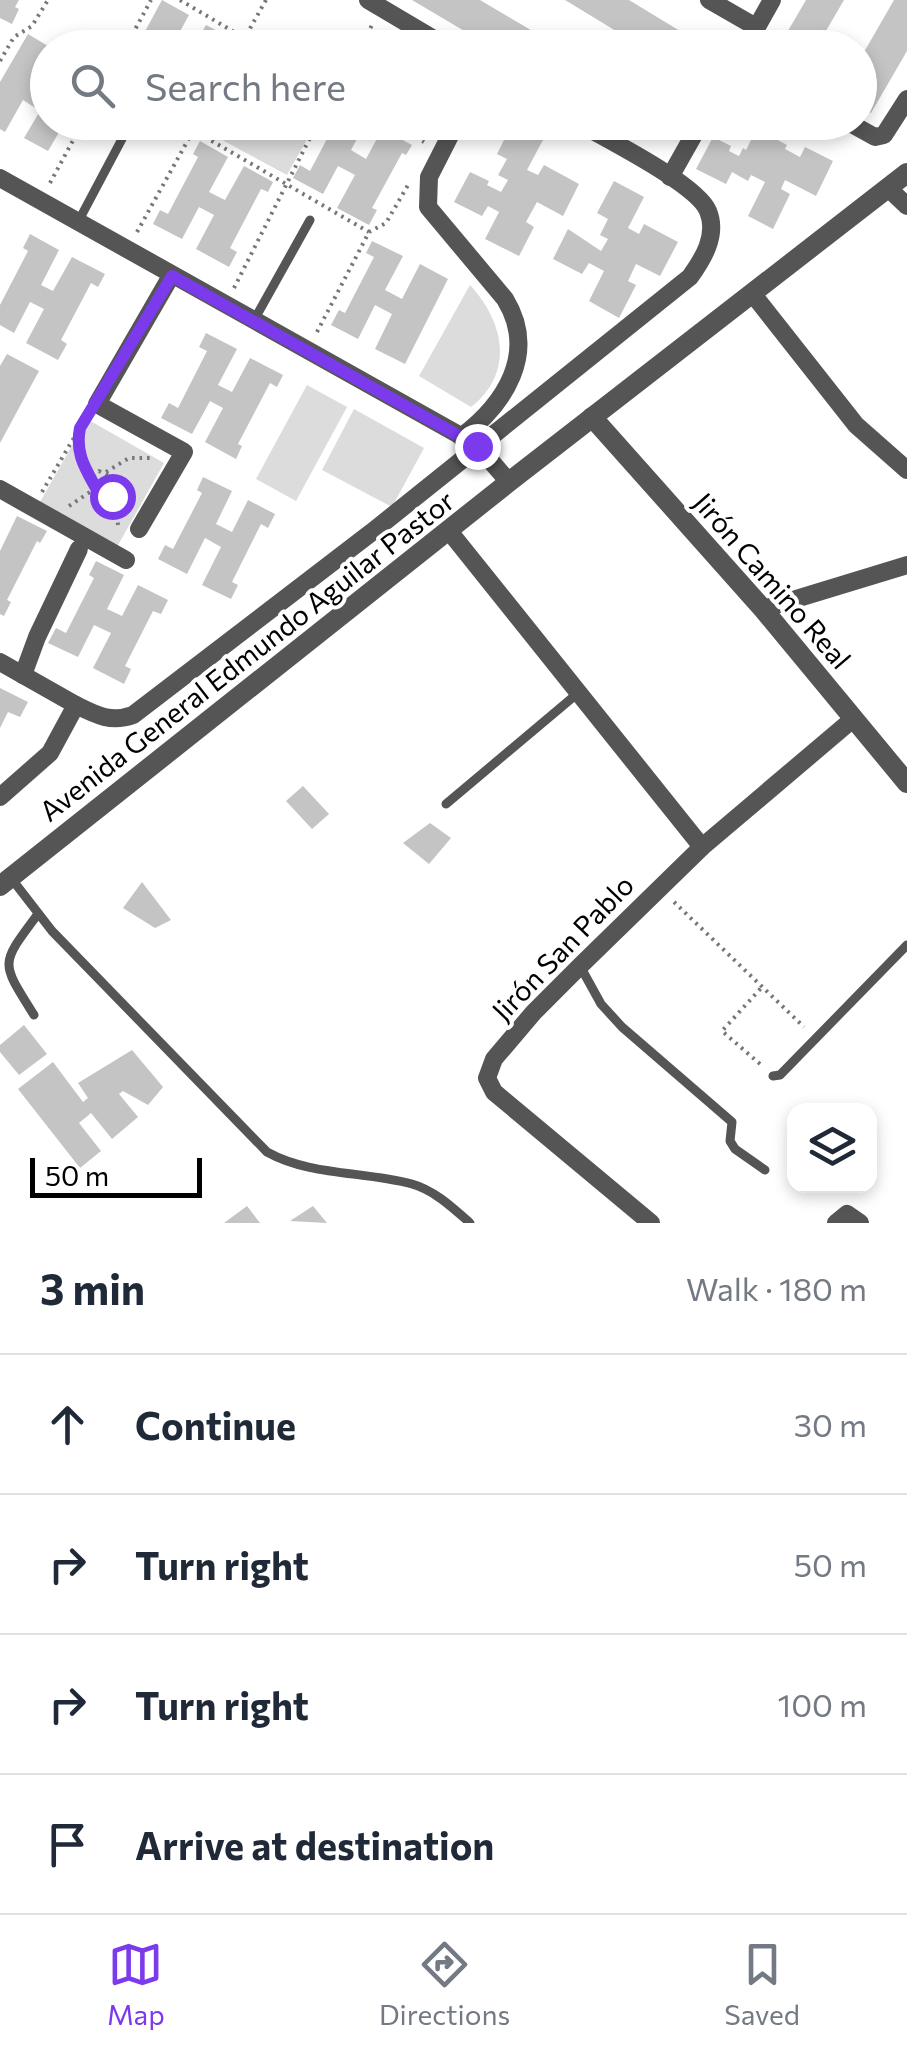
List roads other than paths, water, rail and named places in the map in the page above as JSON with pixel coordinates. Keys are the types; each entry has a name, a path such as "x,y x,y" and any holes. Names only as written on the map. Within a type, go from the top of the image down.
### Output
{"street":[{"path":"368,0 419,30"},
{"path":"709,0 756,28 772,0"},
{"path":"877,136 888,132 907,99"},
{"path":"447,140 429,177 428,207 512,310 518,341 514,369 502,397 469,441"},
{"path":"0,662 101,717 133,715 372,532 469,441 690,277 707,248 711,222 701,200 607,140"},
{"path":"670,177 692,140"},
{"name":"Avenida General Edmundo Aguilar Pastor","path":"5,882 509,482 907,174"},
{"path":"0,178 469,441 509,482"},
{"path":"888,188 907,206"},
{"path":"138,529 184,452 97,404 172,276"},
{"path":"752,293 856,425 907,470"},
{"name":"Jirón Camino Real","path":"592,417 763,609 907,783"},
{"path":"0,489 119,557"},
{"path":"449,531 702,847"},
{"path":"23,675 36,637 79,549"},
{"path":"763,609 907,565"},
{"path":"0,797 50,753 76,705"},
{"name":"Jirón San Pablo","path":"651,1223 494,1092 487,1078 494,1059 580,966 702,847 853,720"},
{"path":"836,1223 846,1214 860,1223"}],"lane":[{"path":"78,222 121,140"},
{"path":"254,322 310,220"},
{"path":"446,804 580,691"},
{"path":"5,882 266,1152 287,1163 414,1184 434,1194 470,1223"},
{"path":"34,1015 1,967 2,955 38,914"},
{"path":"774,1076 907,946"},
{"path":"580,966 611,1016 732,1122 730,1141 735,1149 765,1170"}]}
